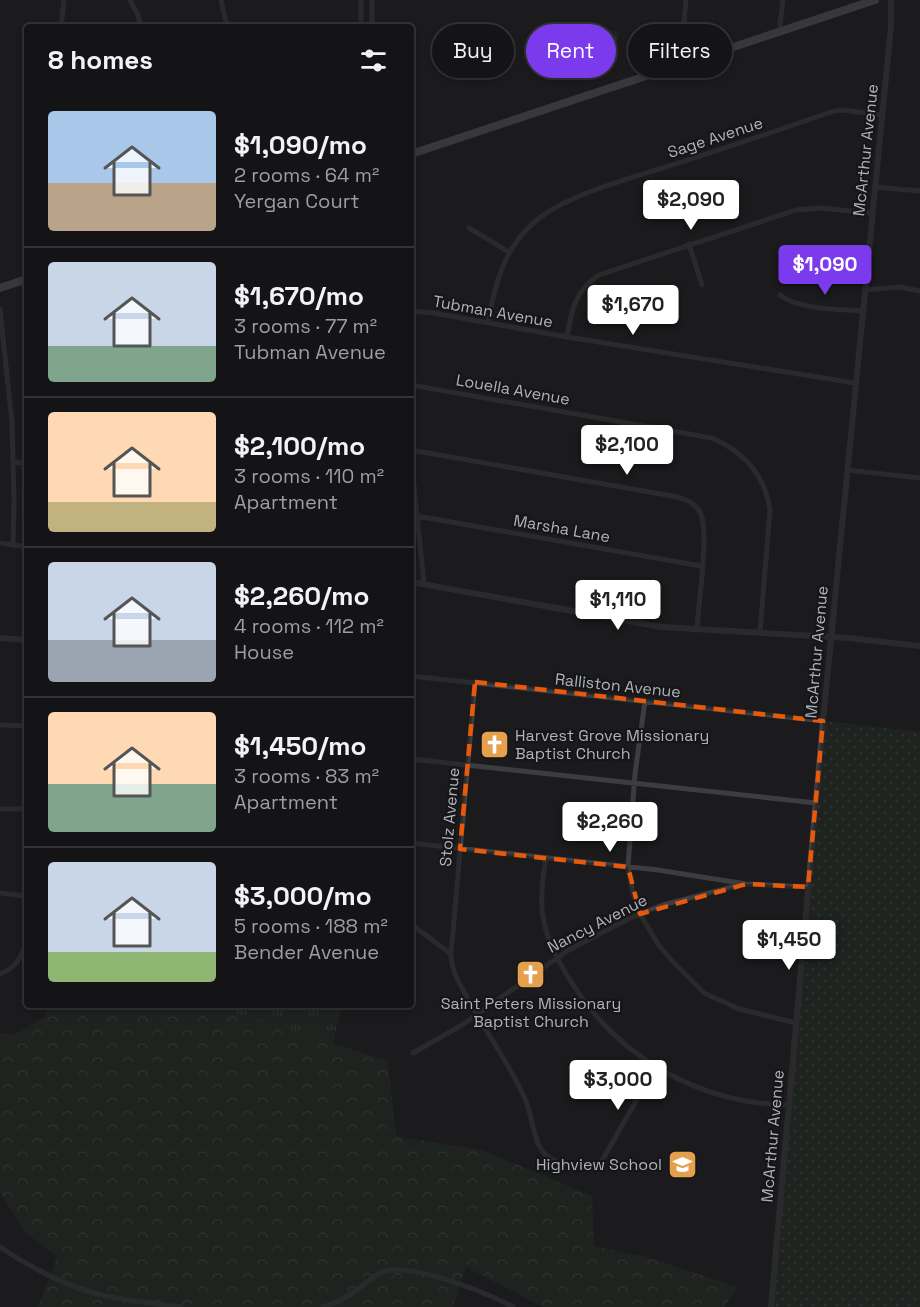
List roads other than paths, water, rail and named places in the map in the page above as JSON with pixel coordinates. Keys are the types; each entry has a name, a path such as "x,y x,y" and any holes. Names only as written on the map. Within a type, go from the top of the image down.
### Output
{"main road":[{"path":"732,48 875,0"},
{"path":"414,153 640,78"},
{"path":"0,288 24,280"}],"street":[{"path":"61,24 64,0"},
{"path":"130,0 140,24"},
{"path":"221,0 226,24"},
{"path":"361,0 361,24"},
{"path":"372,0 372,24"},
{"path":"684,24 686,0"},
{"path":"782,31 780,25 783,0"},
{"name":"McArthur Avenue","path":"771,1307 891,0"},
{"name":"Sage Avenue","path":"488,323 496,282 509,252 539,219 560,204 834,111 882,115"},
{"path":"874,186 920,191"},
{"path":"567,337 576,299 594,278 613,269 796,210 820,208 871,213"},
{"path":"468,228 509,252"},
{"path":"689,244 702,285"},
{"path":"864,290 886,287 920,291"},
{"path":"780,295 790,301 808,305 862,311"},
{"path":"0,309 14,462 13,545"},
{"name":"Tubman Avenue","path":"414,311 855,383"},
{"path":"0,381 8,379"},
{"name":"Louella Avenue","path":"414,386 712,438 736,451 748,461 759,477 770,510 760,632"},
{"path":"414,451 686,500 698,510 704,522 705,536 697,630"},
{"path":"14,462 24,464"},
{"path":"847,470 920,478"},
{"path":"414,486 424,584"},
{"name":"Marsha Lane","path":"417,516 701,566"},
{"path":"0,543 24,547"},
{"path":"414,582 655,626 760,632 920,646"},
{"path":"0,638 24,640"},
{"name":"Ralliston Avenue","path":"414,676 823,721"},
{"name":"Stolz Avenue","path":"451,954 475,682"},
{"path":"645,701 628,867 632,890 640,914 666,954 704,993 739,1009 796,1023"},
{"path":"0,725 24,726"},
{"path":"414,759 816,803"},
{"path":"0,809 24,809"},
{"path":"414,843 628,867 746,884 808,887"},
{"path":"546,858 542,886 542,910 550,943 582,1000 603,1025 621,1042 656,1068 693,1086 754,1103 789,1105"},
{"name":"Nancy Avenue","path":"413,1053 440,1039 557,958 640,914 663,905 746,884"},
{"path":"0,893 24,896"},
{"path":"414,926 451,954 453,970 476,1015 520,1088 543,1152 559,1163 598,1166 604,1161 656,1068"},
{"path":"0,974 18,962 24,949"},
{"path":"0,1247 27,1263 86,1291 122,1299 181,1307"},
{"path":"323,1307 345,1298 380,1273 397,1270 440,1279 479,1292 513,1307"}],"place":[{"name":"Harvest Grove Missionary Baptist Church","path":"494,744"},
{"name":"Saint Peters Missionary Baptist Church","path":"531,975"},
{"name":"Highview School","path":"683,1164"}]}
